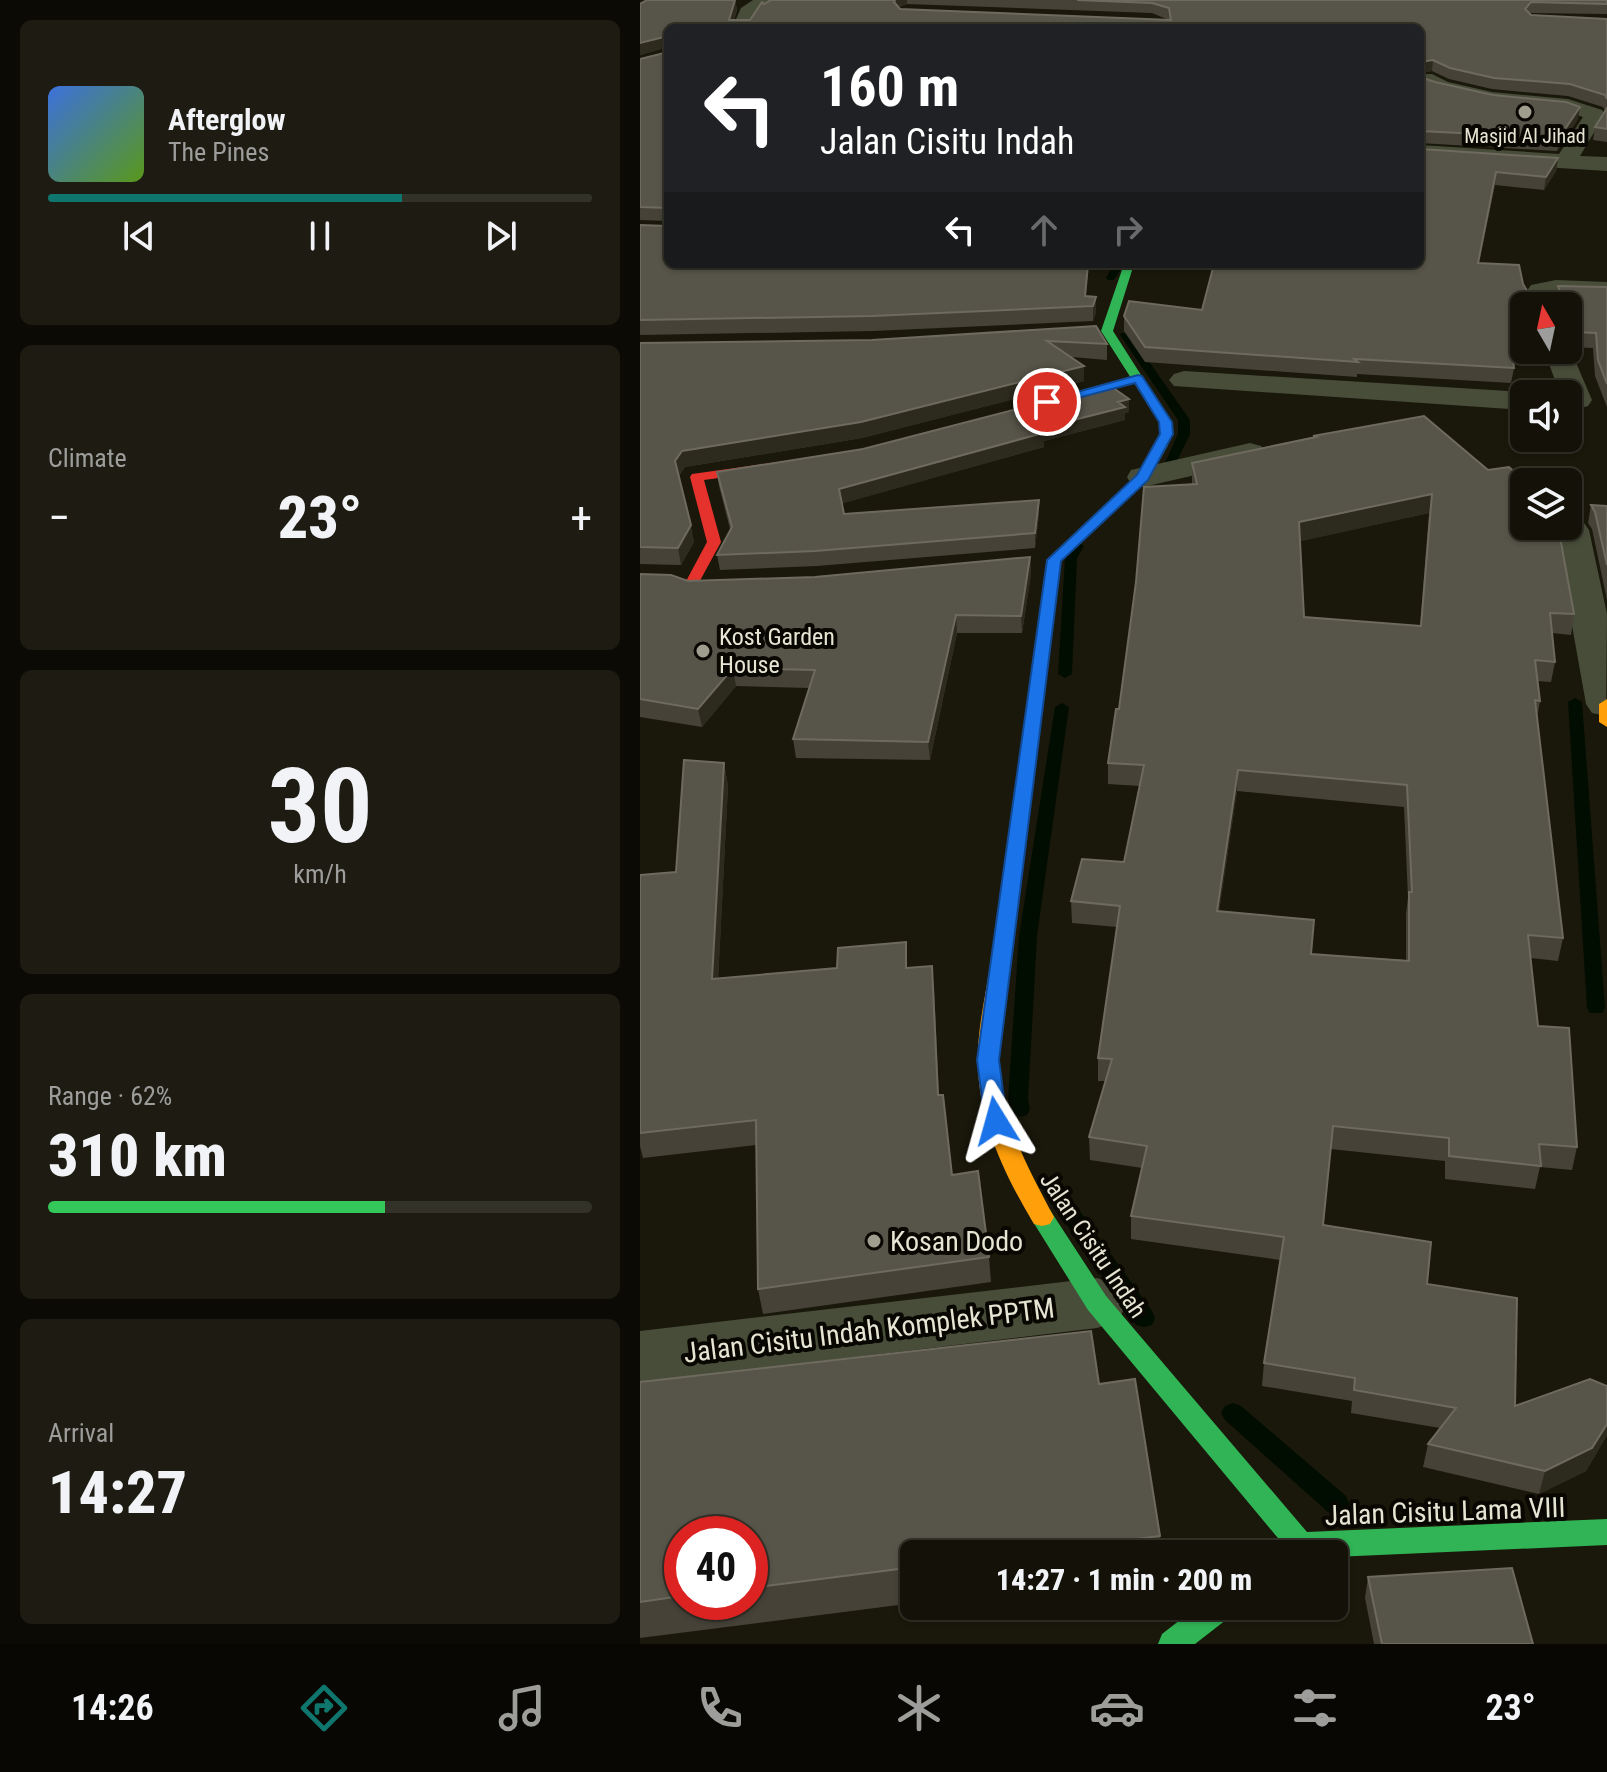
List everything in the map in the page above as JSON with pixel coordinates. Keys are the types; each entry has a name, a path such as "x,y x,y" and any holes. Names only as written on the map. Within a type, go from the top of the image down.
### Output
{"street":[{"path":"742,24 747,12 764,0"},
{"path":"1426,80 1441,87 1492,98 1568,105 1595,114 1567,159"},
{"path":"1424,152 1567,159 1607,164"},
{"name":"Jalan Cisitu Indah","path":"1127,268 1093,332 1165,422 1166,434 1143,477 1040,561 988,1060 996,1121 1019,1181 1097,1303 1288,1540"},
{"path":"1542,292 1546,289 1607,290"},
{"path":"1184,380 1510,400"},
{"path":"1392,421 1439,411"},
{"path":"1143,477 1283,446"},
{"path":"654,578 703,583 714,542 697,477 795,463"},
{"path":"1574,540 1607,710"},
{"name":"Jalan Cisitu Indah Komplek PPTM","path":"640,1357 1097,1303"},
{"name":"Jalan Cisitu Lama VIII","path":"1348,1546 1607,1532"},
{"path":"1172,1644 1203,1620"}],"building":[{"path":"647,0 735,0 729,20 750,20 762,2 771,0 895,0 900,9 1171,20 1169,8 1152,3 1077,0 1607,0 1607,4 1531,2 1525,9 1531,15 1607,19 1607,99 1605,95 1570,84 1494,78 1450,68 1433,60 1424,61 1424,24 664,24 664,37 640,43 640,4"},
{"path":"664,53 664,208 640,207 640,59"},
{"path":"1424,78 1493,95 1566,102 1580,107 1559,138 1424,131"},
{"path":"1607,108 1607,129 1595,127"},
{"path":"1424,149 1558,158 1546,177 1496,172 1478,263 1519,265 1528,292 1510,292 1510,364 1514,364 1514,368 1354,359 1358,362 1145,347 1124,316 1129,301 1202,310 1213,268 1424,268"},
{"path":"640,225 664,226 664,268 1088,268 1085,296 1096,297 1093,306 872,316 640,320"},
{"path":"1558,286 1607,287 1607,384 1598,360 1596,333 1582,332 1582,292 1560,292"},
{"path":"1096,326 1107,344 1047,341 1084,366 861,422 682,451 675,461 691,525 678,548 640,547 640,343 872,340"},
{"path":"1109,385 1129,399 1118,402 1125,407 1038,429 1043,433 839,489 844,514 1039,500 1035,533 815,551 717,555 732,527 717,472 863,449"},
{"path":"1424,416 1488,470 1510,468 1510,540 1561,540 1574,614 1550,613 1555,662 1535,660 1540,701 1535,700 1563,938 1528,935 1538,1026 1569,1028 1577,1147 1539,1144 1541,1166 1449,1156 1449,1138 1333,1126 1323,1225 1431,1242 1427,1284 1517,1298 1515,1406 1590,1379 1607,1386 1607,1424 1592,1448 1545,1471 1428,1444 1456,1408 1354,1390 1355,1378 1264,1363 1284,1237 1131,1216 1147,1146 1089,1137 1112,1059 1098,1058 1120,906 1071,901 1082,859 1124,862 1144,765 1108,763 1116,709 1119,709 1136,582 1144,487 1197,484 1192,463 1316,437 1313,436","holes":["1432,494 1421,626 1304,617 1299,522","1238,770 1407,785 1412,892 1409,892 1409,961 1311,954 1314,920 1217,911"]},
{"path":"1591,505 1607,506 1607,565 1595,512"},
{"path":"1030,557 1021,616 956,615 928,742 793,739 815,670 733,668 698,709 640,699 640,574 671,575 688,581 815,577"},
{"path":"684,760 724,763 712,979 837,968 838,948 906,942 906,968 932,966 938,1095 943,1095 952,1175 978,1171 989,1257 758,1289 756,1120 640,1133 640,875 676,872"},
{"path":"1091,1331 1099,1384 1135,1379 1160,1536 1128,1540 900,1540 900,1569 768,1586 768,1516 664,1516 664,1599 640,1602 640,1382"},
{"path":"1512,1568 1533,1644 1382,1644 1368,1577"}],"waterway":[{"path":"1111,278 1117,268"},
{"path":"1125,335 1184,420 1184,434 1170,465"},
{"path":"1065,674 1071,558 1078,546"},
{"path":"1575,702 1596,1008"},
{"path":"1020,1110 1018,1099 1028,936 1062,707"},
{"path":"1072,1216 1144,1318"},
{"path":"1233,1413 1337,1504"}],"traffic: fast":[{"path":"1001,959 1054,560 1143,477 1166,434 1165,422 1107,331 1128,268"},
{"path":"1042,1217 1097,1303 1297,1540"},
{"path":"1348,1543 1607,1532"},
{"path":"1172,1644 1203,1620"}],"traffic: slow":[{"path":"1607,704 1607,722"},
{"path":"1001,959 989,1037 988,1062 993,1104 1012,1162 1042,1217"}],"traffic: jam":[{"path":"691,585 714,542 697,477 778,466"}],"place":[{"name":"Masjid Al Jihad","path":"1525,112"},
{"name":"Kost Garden House","path":"703,651"},
{"name":"Kosan Dodo","path":"874,1241"}],"route":[{"path":"996,1121 988,1060 1054,560 1143,477 1166,434 1165,422 1138,379 1047,402"}]}
